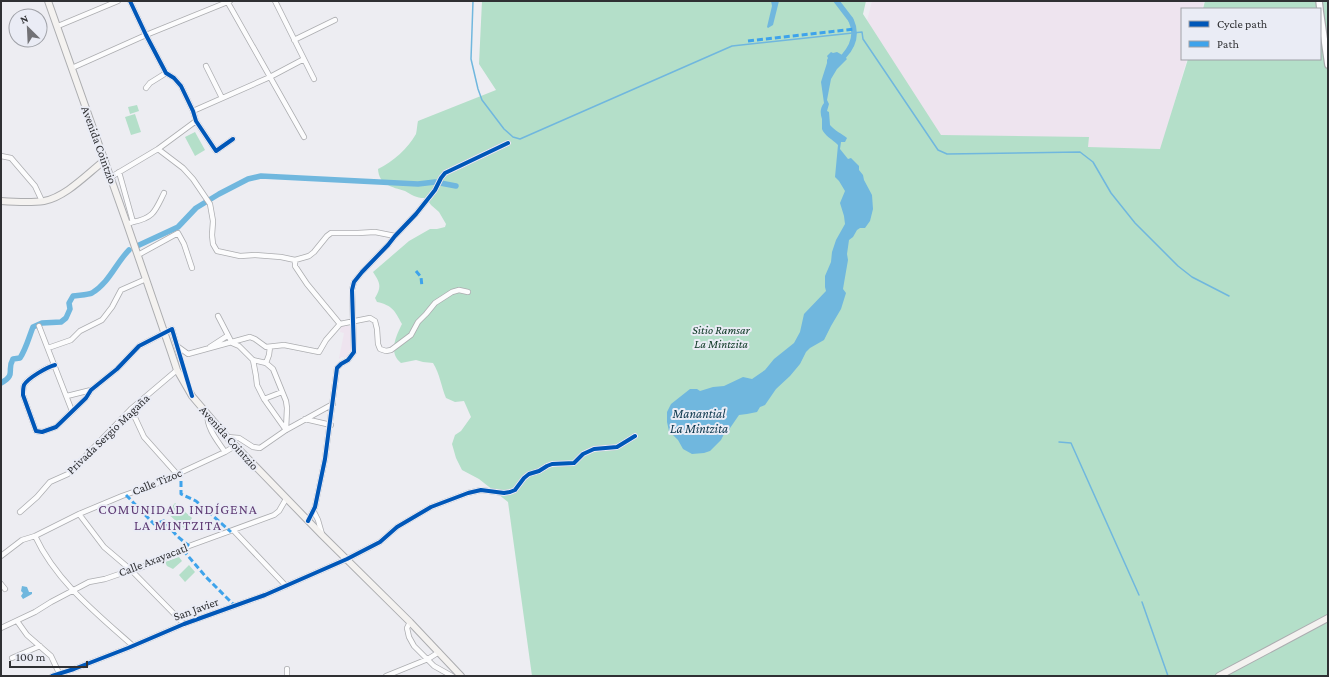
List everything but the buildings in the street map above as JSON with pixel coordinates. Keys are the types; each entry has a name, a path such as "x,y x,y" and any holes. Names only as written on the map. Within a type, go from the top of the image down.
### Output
{"main road":[{"name":"Avenida Cointzio","path":"48,1 111,177 130,223 138,255 177,370 192,396 235,446 286,499 410,622 461,676"},
{"path":"1,201 42,201 57,196 68,190 105,160"},
{"path":"1219,676 1328,618"}],"street":[{"path":"58,26 118,1"},
{"path":"130,1 166,73 174,78 181,86 196,122 216,151 233,139"},
{"path":"72,68 146,35 229,1 304,137"},
{"path":"275,1 314,79"},
{"path":"1321,17 1328,65"},
{"path":"294,40 335,20"},
{"path":"193,112 270,77 304,59"},
{"path":"206,66 222,98"},
{"path":"146,88 150,83 166,73"},
{"path":"111,177 158,149 196,122"},
{"path":"308,521 314,512 326,459 337,368 348,360 354,352 352,290 354,282 416,214 435,190 445,174 508,143"},
{"path":"158,149 183,168 193,179 208,202 213,221 213,244 217,251 240,256 281,257 295,260 309,256 331,233 358,234 375,232 395,236"},
{"path":"1,156 11,158 35,186 42,201"},
{"path":"119,172 130,223 146,219 153,214 164,193"},
{"path":"138,255 178,233 184,244 192,268"},
{"path":"295,260 295,266 307,284 340,324"},
{"path":"48,348 71,340 80,330 102,320 112,307 121,290 146,279"},
{"path":"177,346 188,354 250,337 266,347 284,345 319,352 326,340 340,324 370,318 375,321 378,344 380,348 386,351 391,350 411,335 418,322 435,303 452,292 460,290 468,292"},
{"path":"218,316 227,336 232,343 238,346 253,360 266,362 273,369 286,401 286,430"},
{"path":"39,326 72,411"},
{"path":"55,365 49,366 25,383 23,389 23,395 36,431 42,432 56,427 86,398 91,390 117,369 139,346 172,330 192,396"},
{"path":"207,349 227,336"},
{"path":"266,362 270,347"},
{"path":"253,360 257,385 264,399 286,430"},
{"name":"Privada Sergio Magaña","path":"20,512 37,497 50,482 68,474 131,409 177,370"},
{"path":"67,396 91,390"},
{"path":"264,399 282,392"},
{"path":"227,437 239,438 253,447 260,448 286,430 333,404"},
{"path":"131,409 144,437 177,474"},
{"path":"207,413 207,422 210,430 225,452"},
{"path":"305,419 331,425"},
{"name":"San Javier","path":"52,676 74,669 184,624 265,595 348,559 380,542 397,527 431,507 468,493 481,490 504,493 510,492 515,490 524,478 547,466 552,464 574,462 583,454 594,449 617,447 635,436"},
{"name":"Calle Tizoc","path":"1,556 22,540 35,536 79,514 122,496 156,484 235,446"},
{"name":"Calle Axayacatl","path":"1,628 35,612 89,582 106,579 140,568 189,546 234,531 274,515 279,511 286,499"},
{"path":"314,512 322,535"},
{"path":"79,514 104,547 131,570 184,624"},
{"path":"234,531 286,586"},
{"path":"35,536 42,551 59,575 89,606 132,645"},
{"path":"1,584 5,589"},
{"path":"17,621 27,634 51,656 59,673"},
{"path":"410,622 407,628 409,638 414,646 434,666 452,676"},
{"path":"12,658 40,646"},
{"path":"386,676 428,659 439,652"},
{"path":"287,669 287,676"}],"shaded area":[{"path":"872,1 1204,1 1202,8 1181,8 1181,60 1187,60 1161,149 944,146 866,25"},
{"path":"345,325 353,327 350,344 353,345 352,352 349,351 348,358 341,357 340,359 344,333 340,332 341,326"}],"green space":[{"name":"Sitio Ramsar La Mintzita","path":"482,1 866,1 863,14 941,135 1089,137 1088,147 1160,149 1188,60 1321,60 1321,8 1203,8 1205,1 1328,1 1328,676 532,676 508,502 479,479 462,470 456,458 452,444 455,435 461,431 471,417 464,401 455,402 446,398 433,363 416,360 401,363 397,359 394,344 402,324 390,307 377,302 375,298 379,290 379,285 373,272 409,241 430,229 445,227 446,224 439,212 426,198 416,197 387,184 381,179 378,169 395,159 409,144 416,134 418,121 496,90 479,64"},
{"path":"137,105 139,111 130,114 128,107"},
{"path":"135,114 141,132 131,135 125,117"},
{"path":"195,132 205,150 195,156 185,137"},
{"path":"175,503 192,518 184,528 167,513"},
{"path":"179,557 182,561 173,569 167,566 165,562"},
{"path":"189,565 195,572 185,582 179,575"}],"water":[{"path":"771,1 779,1 773,25 768,28 772,6"},
{"path":"833,1 840,1 853,18 849,22"},
{"name":"Manantial La Mintzita","path":"831,52 837,52 847,59 837,69 831,79 827,100 829,104 827,111 829,112 830,125 847,138 845,142 841,142 840,149 848,159 851,158 859,166 859,170 863,175 872,195 873,209 870,221 865,228 860,228 857,230 853,237 849,240 847,254 848,260 843,289 846,293 841,309 824,340 806,352 800,364 776,389 765,405 760,407 757,412 739,415 721,440 710,451 692,454 683,449 678,440 669,431 667,412 671,404 690,389 697,389 700,391 713,387 724,386 743,377 752,379 765,370 774,359 794,343 800,332 804,314 826,291 825,276 831,262 832,252 836,240 845,224 840,203 845,191 835,177 838,145 822,129 821,111 824,103 821,82 827,63 827,56"},
{"path":"22,586 27,587 29,592 32,592 32,594 23,599 21,596 23,593 21,591"}],"waterway":[{"path":"473,1 471,59 478,89 482,100 504,129 513,137 520,139 732,46 862,32 863,39 938,150 947,154 1080,152 1093,162 1111,193 1135,223 1178,266 1192,277 1229,296"},
{"path":"844,56 854,39 854,30 851,20"},
{"path":"137,246 178,227 196,208 219,194 248,179 261,176 418,184 435,182 456,186"},
{"path":"1,383 9,377 13,359 20,358 26,347 33,327 42,323 61,322 66,318 70,309 69,303 73,296 90,294 98,289 129,250"},
{"path":"1059,442 1071,443 1139,595"},
{"path":"1142,602 1168,676"}],"marked path":[{"path":"748,41 855,29"},
{"path":"416,271 421,277 422,287"},
{"path":"181,472 181,494 196,501 231,532"},
{"path":"126,495 154,524 164,521 177,536 189,546"},
{"path":"183,550 206,577 235,606"}],"cycle path":[{"path":"130,1 166,73 174,78 181,86 196,121 216,151 233,139"},
{"path":"308,521 315,507 325,459 337,368 348,360 354,352 352,290 354,282 416,214 435,190 445,173 508,143"},
{"path":"55,365 33,376 24,385 23,395 36,431 42,432 56,427 86,398 91,390 117,369 139,346 172,329 192,396"},
{"path":"52,676 128,648 184,624 265,595 347,559 380,542 397,527 431,507 468,493 481,490 504,493 510,492 515,490 529,474 539,471 552,464 574,463 583,454 594,449 617,447 635,436"}],"district":[{"name":"COMUNIDAD INDÍGENA LA MINTZITA","path":"178,518"}]}
